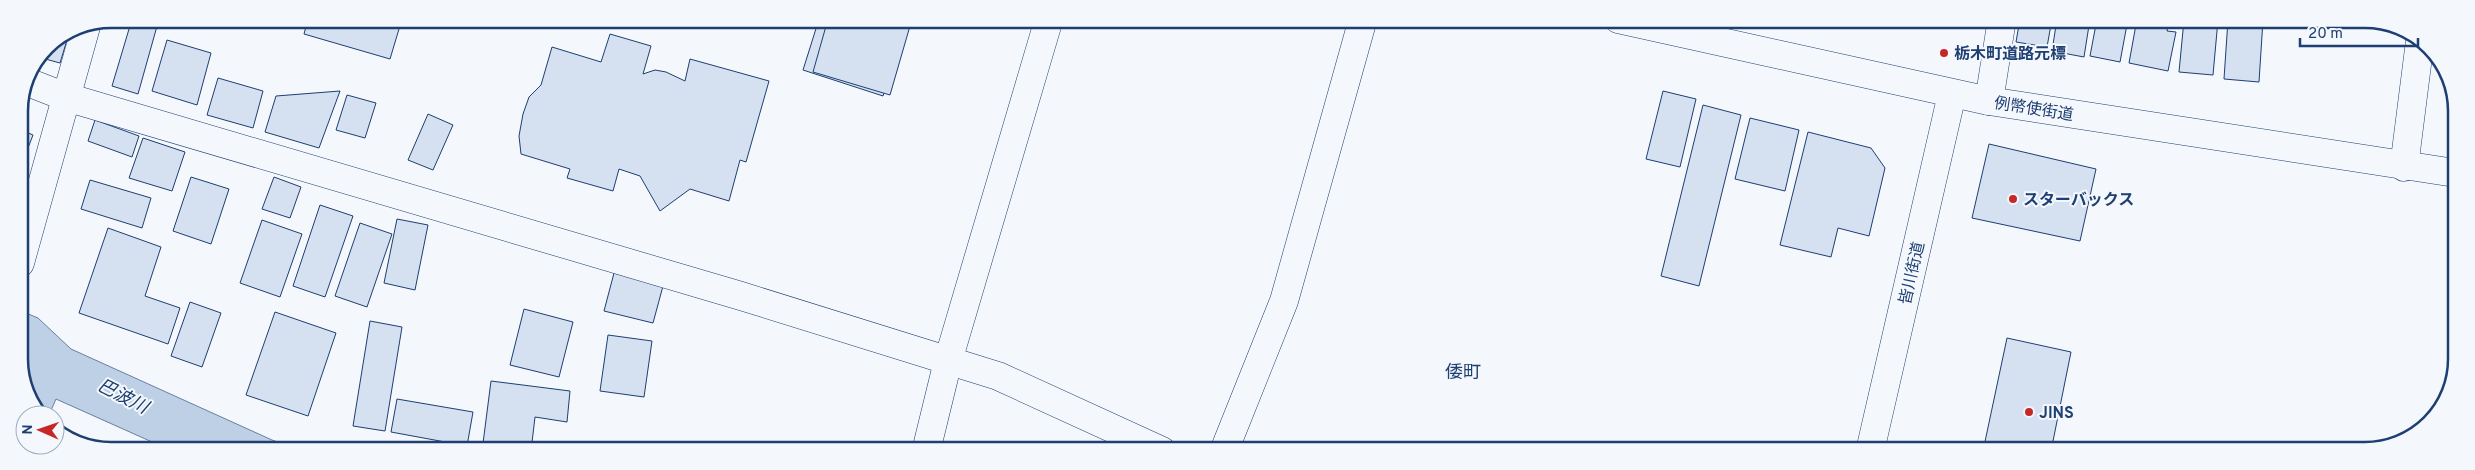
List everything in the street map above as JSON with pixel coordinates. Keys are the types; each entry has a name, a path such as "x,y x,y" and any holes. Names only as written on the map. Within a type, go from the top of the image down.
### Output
{"street":[{"path":"928,442 948,360 1047,28"},
{"path":"1228,442 1284,301 1360,28"},
{"name":"例幣使街道","path":"1658,28 1989,101 2404,167 2448,172"},
{"path":"1989,101 2001,28"},
{"path":"28,234 84,32"},
{"path":"2404,167 2419,48"},
{"path":"32,84 66,97 731,293 998,376 1142,442"},
{"name":"皆川街道","path":"1872,442 1952,94"}],"water":[{"name":"巴波川","path":"28,314 38,318 71,349 278,442 152,442 56,399 53,405 42,405 36,396 29,376"}],"building":[{"path":"129,28 156,28 138,94 112,86"},
{"path":"306,28 399,28 390,59 304,34"},
{"path":"816,28 906,28 883,96 803,70"},
{"path":"825,28 909,28 890,95 813,72"},
{"path":"2018,28 2050,28 2047,47 2016,42"},
{"path":"2056,28 2089,28 2084,57 2052,51"},
{"path":"2095,28 2126,28 2120,62 2090,56"},
{"path":"2135,28 2168,28 2167,31 2176,32 2168,71 2129,63"},
{"path":"2183,28 2217,28 2213,75 2179,72"},
{"path":"2227,28 2262,28 2259,82 2224,79"},
{"path":"610,34 651,46 643,74 655,70 666,72 685,81 690,59 769,81 746,162 740,160 729,201 690,189 660,211 640,176 619,169 613,191 567,178 570,169 521,154 519,136 523,114 529,97 541,85 552,47 601,62"},
{"path":"67,40 60,63 46,59"},
{"path":"167,40 211,53 197,105 152,91"},
{"path":"218,78 263,91 253,128 207,115"},
{"path":"340,91 319,148 265,132 276,96"},
{"path":"1663,91 1696,99 1680,167 1646,159"},
{"path":"347,95 376,103 365,138 336,130"},
{"path":"1703,105 1741,115 1699,286 1661,276"},
{"path":"428,114 453,125 433,170 408,160"},
{"path":"1750,118 1799,130 1785,191 1735,179"},
{"path":"95,120 139,136 132,157 88,141"},
{"path":"1808,132 1871,148 1885,168 1869,236 1838,228 1831,257 1780,245"},
{"path":"28,133 33,135 28,148"},
{"path":"143,138 185,152 172,191 129,178"},
{"path":"1989,144 2096,169 2080,241 1972,218"},
{"path":"191,177 229,189 211,244 173,231"},
{"path":"274,177 301,187 290,218 262,209"},
{"path":"90,180 151,198 142,228 81,209"},
{"path":"320,205 353,216 325,297 293,286"},
{"path":"397,219 428,225 415,290 384,283"},
{"path":"262,220 302,234 280,297 240,283"},
{"path":"360,223 392,234 367,307 335,296"},
{"path":"108,228 161,247 145,296 180,308 168,344 79,313"},
{"path":"614,273 663,286 653,323 604,311"},
{"path":"190,302 221,313 202,367 171,356"},
{"path":"524,309 573,322 559,377 510,365"},
{"path":"275,312 336,333 308,416 246,395"},
{"path":"370,321 402,327 385,431 353,426"},
{"path":"608,335 652,341 644,397 600,391"},
{"path":"2007,338 2071,352 2053,442 1985,442"},
{"path":"491,381 570,391 567,422 535,417 532,442 483,442"},
{"path":"397,399 473,412 468,442 445,442 391,432"}],"place":[{"name":"栃木町道路元標","path":"1944,53"},
{"name":"スターバックス","path":"2013,199"},
{"name":"JINS","path":"2029,412"}],"district":[{"name":"倭町","path":"1463,372"}]}
